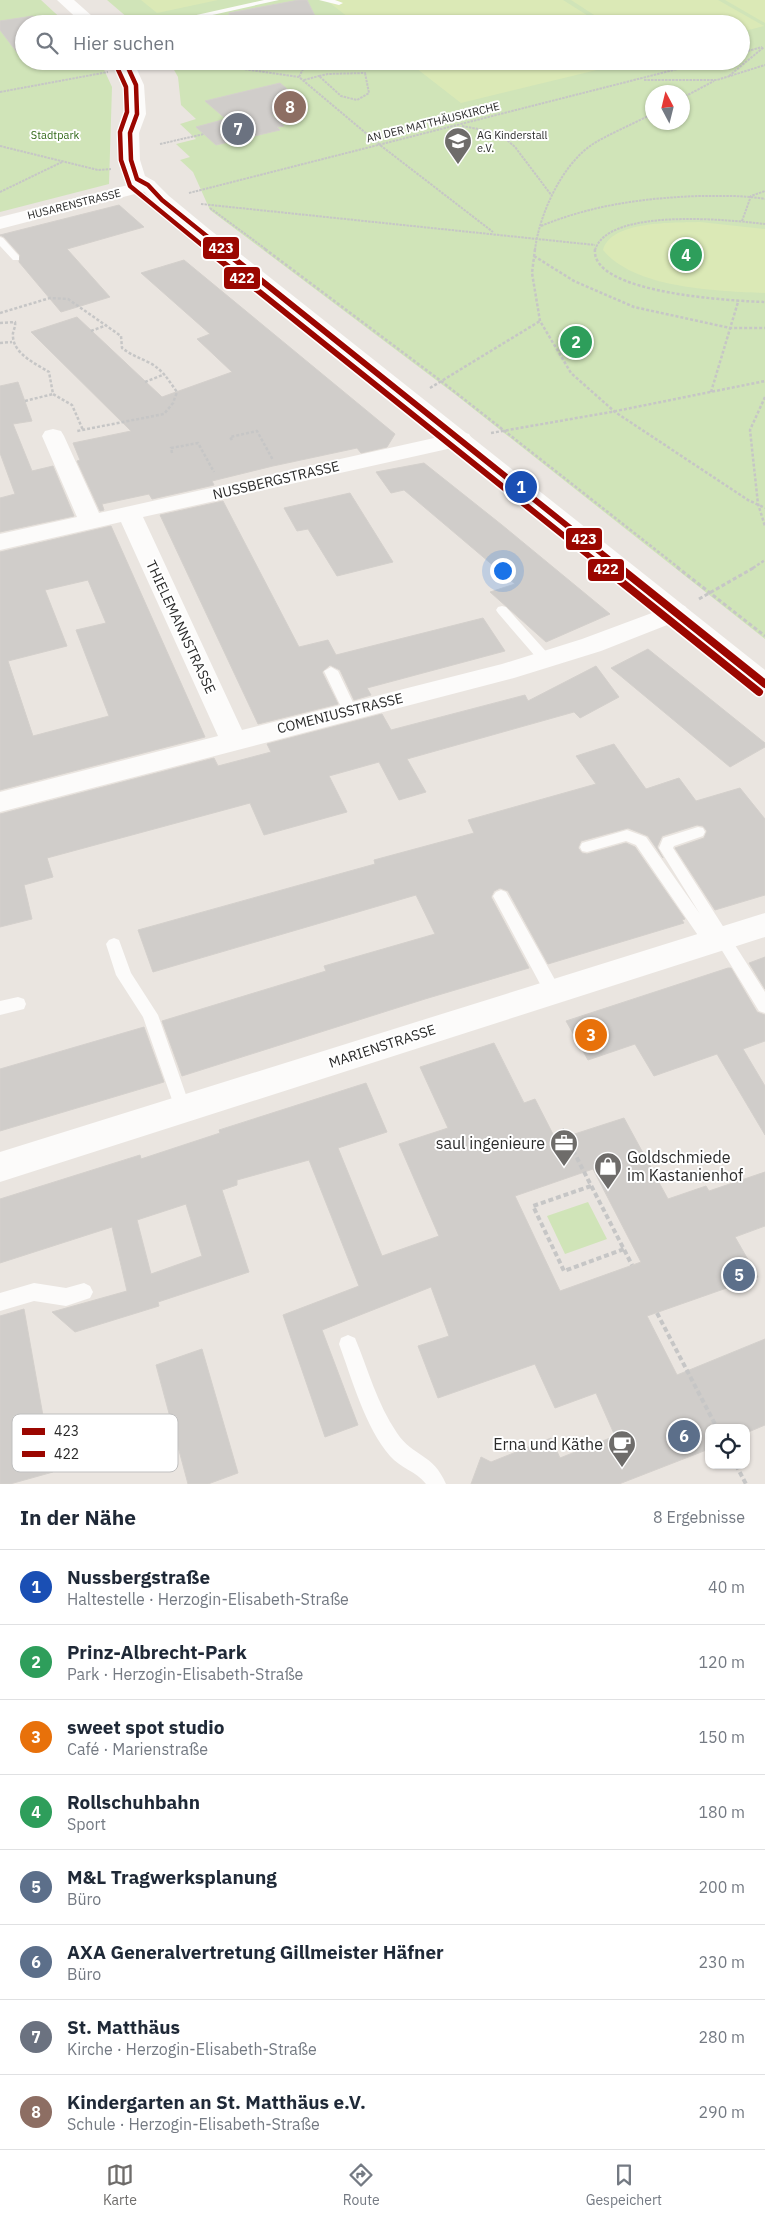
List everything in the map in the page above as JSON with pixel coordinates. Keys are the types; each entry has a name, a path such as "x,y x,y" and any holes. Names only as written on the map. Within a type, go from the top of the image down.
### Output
{"street":[{"path":"65,0 82,15"},
{"path":"129,70 136,85 136,114 130,134 131,160 137,178 765,684"},
{"name":"HUSARENSTRASSE","path":"0,223 155,192"},
{"path":"53,436 91,521"},
{"name":"NUSSBERGSTRASSE","path":"0,542 461,439"},
{"name":"THIELEMANNSTRASSE","path":"129,513 234,740"},
{"name":"COMENIUSSTRASSE","path":"0,802 546,660 676,612"},
{"name":"MARIENSTRASSE","path":"0,1167 765,925"}],"lane":[{"path":"203,15 275,0"},
{"path":"323,0 338,3"},
{"path":"0,240 16,258"},
{"path":"502,610 546,660"},
{"path":"331,671 350,711"},
{"path":"698,832 668,842 666,848 718,941"},
{"path":"587,847 626,835 641,841 765,1006"},
{"path":"501,896 553,992"},
{"path":"114,944 124,975 150,1015 183,1108"},
{"path":"0,1008 18,1004"},
{"path":"0,1302 34,1292 66,1297 84,1292"},
{"path":"348,1344 384,1430 397,1450 431,1472 436,1484"}],"path":[{"path":"750,51 764,47"},
{"path":"750,58 764,47"},
{"path":"750,70 765,65"},
{"path":"250,70 299,77 380,145 493,233"},
{"path":"299,77 302,70"},
{"name":"AN DER MATTHÄUSKIRCHE","path":"155,192 380,145 675,70"},
{"path":"730,76 735,70"},
{"path":"690,94 717,80 749,70"},
{"path":"0,92 109,72"},
{"path":"303,80 319,76 328,74 365,73 369,93 357,100 341,96 319,76"},
{"path":"638,80 717,80"},
{"path":"645,118 592,144 563,174 552,196 536,238 532,273 540,320 571,373 615,412 765,508"},
{"path":"457,125 472,126 499,133 515,146 552,196"},
{"path":"160,144 204,134"},
{"path":"0,146 98,170 118,168"},
{"path":"0,192 63,161"},
{"path":"751,196 765,191"},
{"path":"155,192 204,204 595,245"},
{"path":"540,226 568,214 620,201 680,197 751,196 765,199"},
{"path":"742,221 751,196"},
{"path":"204,204 441,381 765,636"},
{"path":"765,224 701,218 648,222 622,228 603,237 595,245 595,258 600,265 633,284 694,297 738,302 765,302"},
{"path":"534,256 574,281 634,307 730,328 765,328"},
{"path":"0,313 41,300 60,297 68,299 81,312 107,325 121,336 122,348 129,354 152,364 166,374 177,392 173,403 164,414 53,436"},
{"path":"711,392 738,302"},
{"path":"441,381 540,320"},
{"path":"0,323 15,322 16,325 12,331 12,342 25,357 48,372 53,394 72,406 82,430"},
{"path":"91,330 107,325"},
{"path":"0,343 12,342"},
{"path":"145,382 166,374"},
{"path":"504,430 615,412 765,381"},
{"path":"25,401 53,394"},
{"path":"765,398 750,430 758,504 765,526"},
{"path":"232,440 230,437 257,432 274,462"},
{"path":"172,453 170,448 198,443 215,474"},
{"path":"710,592 765,560"},
{"path":"562,1129 632,1265"},
{"path":"591,1186 533,1206 564,1271 624,1249"},
{"path":"657,1313 715,1424"},
{"path":"738,1469 746,1484"}],"green space":[{"name":"Stadtpark","path":"0,0 41,0 57,15 15,15 15,70 104,70 112,87 109,184 0,212"},
{"path":"107,0 765,0 765,639 456,395 210,210 193,172 180,160 190,157 176,144 196,139 180,124 196,119 181,105 178,77 174,70 750,70 750,15 124,15"},
{"path":"141,0 218,0 157,13"},
{"path":"326,0 563,0 587,15 345,15"},
{"path":"571,0 718,0 745,15 594,15"},
{"path":"725,0 765,0 765,23"},
{"path":"750,18 764,26 750,30"},
{"path":"419,70 597,70 461,103"},
{"path":"700,222 765,229 765,293 702,289 656,280 635,273 617,263 603,250 608,240 618,233 631,228 660,223"},
{"path":"588,1202 607,1239 565,1254 547,1216"}],"building":[{"path":"307,0 314,15 229,15 229,13"},
{"path":"15,19 15,50 0,30 0,21"},
{"path":"280,83 308,107 272,115 284,126 277,127 280,130 216,145 196,127 226,119 205,101"},
{"path":"119,205 144,227 67,249 110,297 61,312 19,262 20,255 0,235"},
{"path":"184,260 395,434 387,447 361,453 357,448 273,466 212,481 214,485 152,499 149,494 102,504 104,510 100,511 77,461 80,460 73,443 131,431 31,332 77,317 162,397 232,372 197,339 210,334 141,273"},
{"path":"18,382 32,421 13,424 32,471 53,466 74,516 0,532 0,498 15,494 0,453 0,386"},
{"path":"424,463 610,614 546,642 490,592 515,584 404,490 391,493 376,472"},
{"path":"350,493 393,562 337,576 308,529 297,531 284,508"},
{"path":"223,501 299,647 328,640 336,655 483,618 505,651 367,688 371,695 354,700 340,670 330,665 322,672 338,704 258,724 160,515"},
{"path":"111,526 205,737 0,790 0,552","holes":["88,580 106,623 76,630 109,716 33,736 8,661 67,646 45,590"]},
{"path":"648,649 765,743 765,747 730,767 611,668"},
{"path":"596,666 619,697 580,718 574,712 407,759 426,792 399,800 379,762 329,776 347,812 264,835 250,803 47,858 53,877 24,885 32,919 0,927 0,814 214,758 218,766 271,752 267,744 382,714 391,730 525,695 528,701"},
{"path":"614,744 646,789 679,778 696,801 740,788 765,819 765,895 715,910 675,848 704,838 707,831 703,826 697,825 662,836 657,847 663,858 648,836 628,828 581,841 578,848 582,853 587,854 626,843 635,847 685,919 682,920 684,923 548,964 508,891 500,888 494,891 491,897 529,968 182,1076 162,1021 326,971 324,966 435,934 416,895 153,972 138,930 375,864 374,860 474,833 468,820 596,784 576,756"},
{"path":"765,957 765,989 749,963"},
{"path":"731,968 757,1012 765,1015 765,1041 743,1049 765,1086 765,1135 717,1054 654,1076 635,1044 588,1060 566,1021"},
{"path":"144,1027 164,1082 0,1131 0,1069"},
{"path":"494,1043 524,1103 535,1099 556,1140 624,1118 668,1199 706,1186 709,1191 765,1172 765,1226 735,1237 758,1277 647,1316 677,1375 765,1339 765,1425 750,1431 750,1424 705,1424 705,1451 619,1484 471,1484 481,1457 491,1462 551,1438 560,1458 615,1436 596,1393 555,1408 535,1364 438,1398 418,1346 449,1336 431,1287 322,1330 358,1425 325,1437 283,1315 359,1286 309,1160 237,1180 237,1185 222,1190 249,1272 158,1302 159,1306 75,1332 52,1312 127,1291 112,1227 0,1263 0,1199 140,1155 141,1159 220,1133 219,1130 366,1083 387,1132 338,1148 382,1256 439,1236 399,1144 448,1128 420,1067","holes":["593,1169 641,1262 560,1291 515,1196","186,1204 202,1256 151,1274 137,1220"]},
{"path":"24,1309 43,1414 12,1414 12,1472 53,1472 10,1484 0,1484 0,1316"},
{"path":"202,1349 238,1473 208,1484 188,1484 178,1447 178,1414 169,1414 156,1365"}],"transit line":[{"name":"422","path":"118,70 126,87 127,112 120,132 121,160 130,186 759,692"},
{"name":"423","path":"129,70 136,85 137,114 130,133 131,160 137,179 148,185 162,200 202,233 765,684"}],"place":[{"name":"Kindergarten an St. Matthäus e.V.","path":"290,107"},
{"name":"St. Matthäus","path":"238,129"},
{"name":"AG Kinderstall e.V.","path":"458,165"},
{"name":"Rollschuhbahn","path":"686,255"},
{"name":"Prinz-Albrecht-Park","path":"576,342"},
{"name":"Nussbergstraße","path":"521,487"},
{"name":"sweet spot studio","path":"591,1035"},
{"name":"saul ingenieure","path":"564,1167"},
{"name":"Goldschmiede im Kastanienhof","path":"608,1190"},
{"name":"M&L Tragwerksplanung","path":"739,1275"},
{"name":"AXA Generalvertretung Gillmeister Häfner","path":"684,1436"},
{"name":"Erna und Käthe","path":"622,1468"}]}
